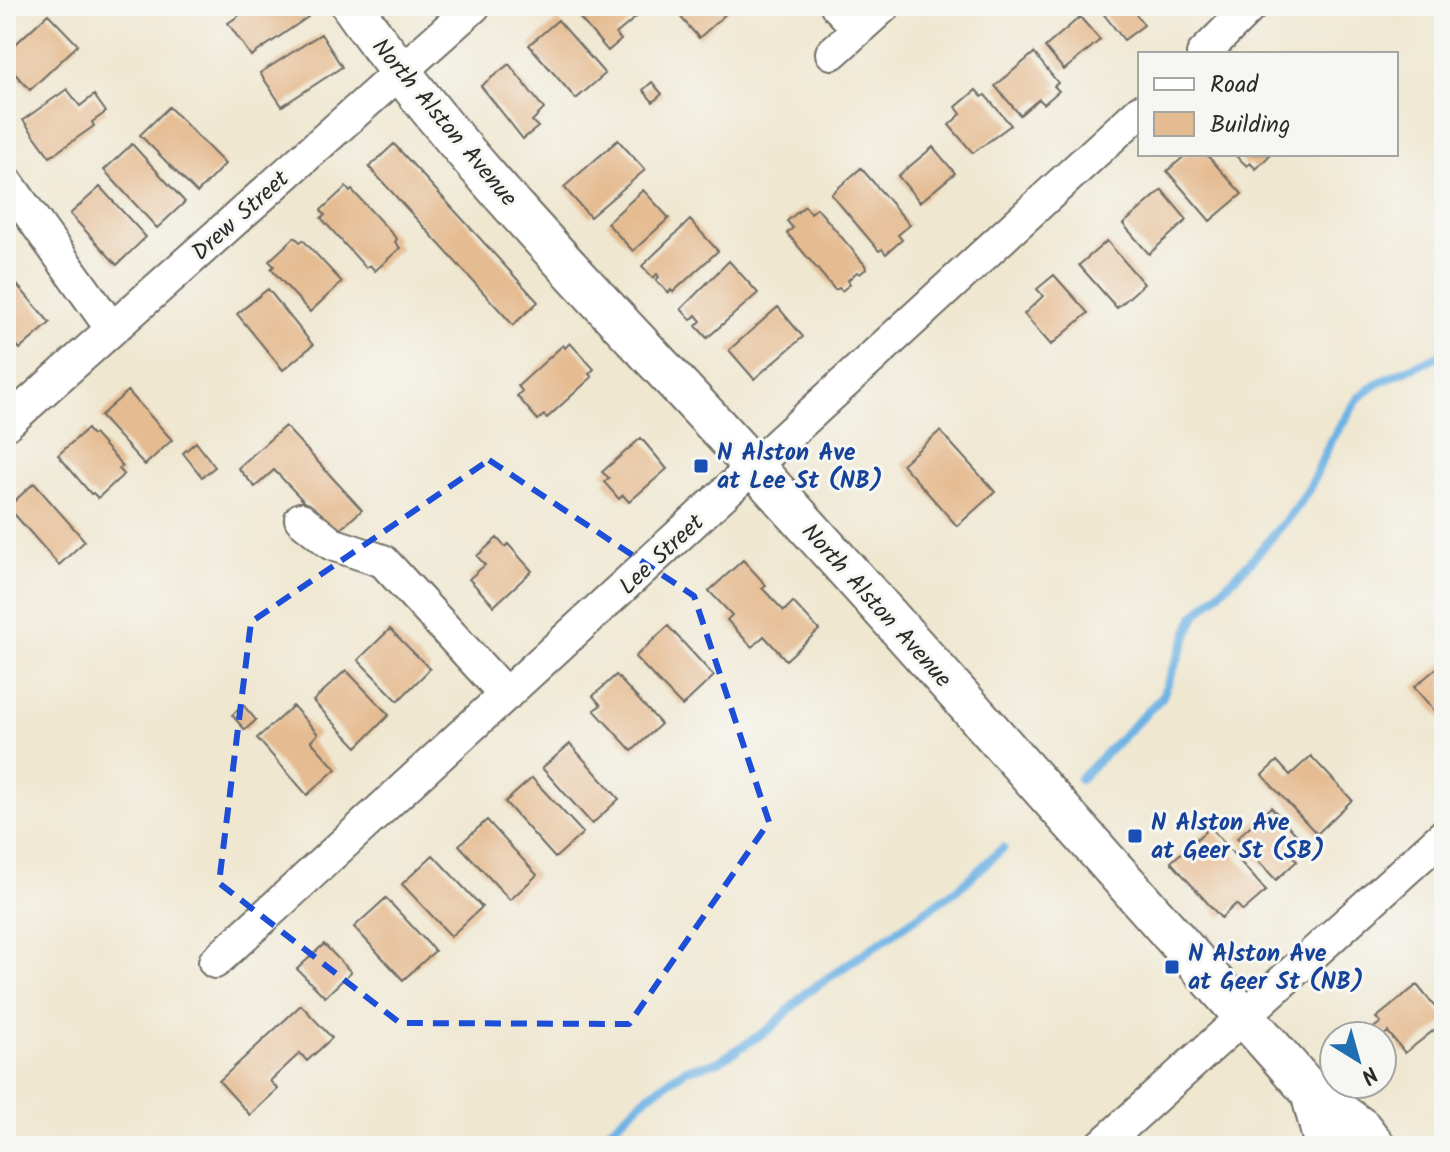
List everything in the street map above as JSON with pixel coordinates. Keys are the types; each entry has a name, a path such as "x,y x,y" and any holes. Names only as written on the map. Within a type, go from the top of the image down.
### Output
{"main road":[{"name":"North Alston Avenue","path":"352,6 435,118 508,201 754,467 1311,1092 1361,1128 1375,1146"},
{"name":"North Alston Avenue","path":"1311,1092 1325,1146"}],"street":[{"name":"Drew Street","path":"6,424 474,6"},
{"path":"837,6 859,29"},
{"path":"832,53 884,6"},
{"path":"1205,52 1251,6"},
{"name":"Lee Street","path":"215,962 1138,113"},
{"path":"6,181 112,329"},
{"path":"301,519 332,544 383,561 506,695"},
{"path":"1101,1146 1444,835"}],"highlighted area":[{"path":"489,460 694,596 769,822 629,1024 400,1023 219,883 251,622"}],"building":[{"path":"253,6 300,6 308,17 251,56 228,23"},
{"path":"592,6 633,6 640,14 616,34 621,40 608,51 579,17"},
{"path":"671,6 724,6 729,11 699,38"},
{"path":"1110,6 1130,6 1144,25 1124,40 1102,12"},
{"path":"48,14 78,45 30,90 6,64 6,53"},
{"path":"1080,17 1100,40 1064,70 1045,47"},
{"path":"558,20 605,74 576,99 529,45"},
{"path":"321,34 342,67 282,106 260,73"},
{"path":"1034,53 1058,83 1054,86 1059,91 1044,104 1039,99 1020,115 995,86"},
{"path":"509,64 544,109 532,121 538,127 523,139 481,86"},
{"path":"652,82 662,94 653,102 643,90"},
{"path":"67,89 80,106 94,95 106,112 92,122 94,126 50,157 23,120"},
{"path":"976,90 982,97 985,95 1011,125 973,153 949,125 961,114 956,107"},
{"path":"169,107 225,164 197,193 140,135"},
{"path":"618,140 645,170 590,217 564,187"},
{"path":"132,144 185,202 157,228 104,170"},
{"path":"394,144 538,302 513,325 369,167"},
{"path":"933,147 955,173 920,202 898,176"},
{"path":"1185,156 1208,156 1242,194 1210,221 1167,171"},
{"path":"1236,156 1269,156 1256,169 1250,163 1247,166"},
{"path":"861,168 910,225 898,235 902,240 886,254 882,249 879,251 831,194"},
{"path":"100,187 146,237 117,265 70,214"},
{"path":"346,187 397,239 395,242 400,248 375,271 370,265 366,268 321,218 325,215 321,210"},
{"path":"643,190 669,218 633,251 607,223"},
{"path":"1162,190 1187,220 1149,254 1123,224"},
{"path":"805,206 811,213 817,208 865,265 866,269 848,280 850,284 842,291 839,288 835,290 787,233 793,228 787,221"},
{"path":"690,220 718,251 673,292 668,293 656,280 659,277 657,274 653,278 642,266"},
{"path":"295,237 300,242 303,240 342,282 310,312 271,269 274,266 269,261"},
{"path":"1107,241 1144,284 1117,308 1079,265"},
{"path":"729,261 758,293 707,338 696,326 701,321 696,315 691,320 681,309"},
{"path":"6,272 50,323 20,349 6,333"},
{"path":"1054,275 1088,313 1051,345 1024,314 1043,296 1037,289"},
{"path":"268,289 313,345 283,370 237,314"},
{"path":"778,307 803,337 754,379 729,350"},
{"path":"570,343 594,369 589,374 592,377 547,418 544,415 538,420 517,396 522,391 518,386 563,345 565,348"},
{"path":"128,391 172,440 145,465 100,416"},
{"path":"285,426 362,510 335,534 274,470 255,487 238,468"},
{"path":"87,429 123,466 119,469 124,474 98,498 91,494 58,455"},
{"path":"940,431 995,492 957,526 902,464"},
{"path":"641,438 667,469 629,502 623,495 619,499 604,482 609,478 602,472"},
{"path":"196,442 215,467 202,477 183,453"},
{"path":"34,483 85,541 59,565 8,507"},
{"path":"497,538 505,547 508,544 532,571 494,606 469,579 485,565 477,556"},
{"path":"743,560 766,585 762,588 784,611 793,602 819,630 786,660 764,636 752,647 727,620 732,615 709,591"},
{"path":"668,626 714,676 682,706 635,657"},
{"path":"390,629 430,669 398,701 358,660"},
{"path":"1444,662 1444,722 1414,687"},
{"path":"346,670 389,715 357,747 313,701"},
{"path":"616,675 661,724 632,751 594,710 601,705 593,696"},
{"path":"243,705 256,720 245,730 232,715"},
{"path":"293,706 318,734 311,741 336,769 307,795 257,738"},
{"path":"570,744 619,799 592,824 542,768"},
{"path":"1311,756 1352,800 1317,834 1262,775 1277,761 1290,775"},
{"path":"532,778 583,833 555,858 505,802"},
{"path":"1271,807 1304,843 1291,855 1297,861 1276,880 1237,838"},
{"path":"487,820 537,875 510,900 459,845"},
{"path":"1210,827 1266,891 1243,911 1236,904 1221,918 1171,862"},
{"path":"433,855 482,907 451,936 402,884"},
{"path":"386,898 435,951 403,980 354,927"},
{"path":"324,944 351,972 325,997 297,969"},
{"path":"1417,985 1444,1022 1405,1053 1398,1044 1398,1020 1376,1018"},
{"path":"301,1005 332,1038 307,1061 300,1053 270,1081 278,1089 250,1115 219,1081"}],"waterway":[{"path":"1080,779 1162,697 1195,616 1251,561 1294,511 1309,489 1331,441 1359,397 1380,382 1440,355 1444,348"},
{"path":"589,1146 649,1095 685,1070 718,1062 771,1028 806,993 958,889 1003,848"}],"place":[{"name":"N Alston Ave at Lee St (NB)","path":"701,466"},
{"name":"N Alston Ave at Geer St (SB)","path":"1135,836"},
{"name":"N Alston Ave at Geer St (NB)","path":"1172,967"}]}
